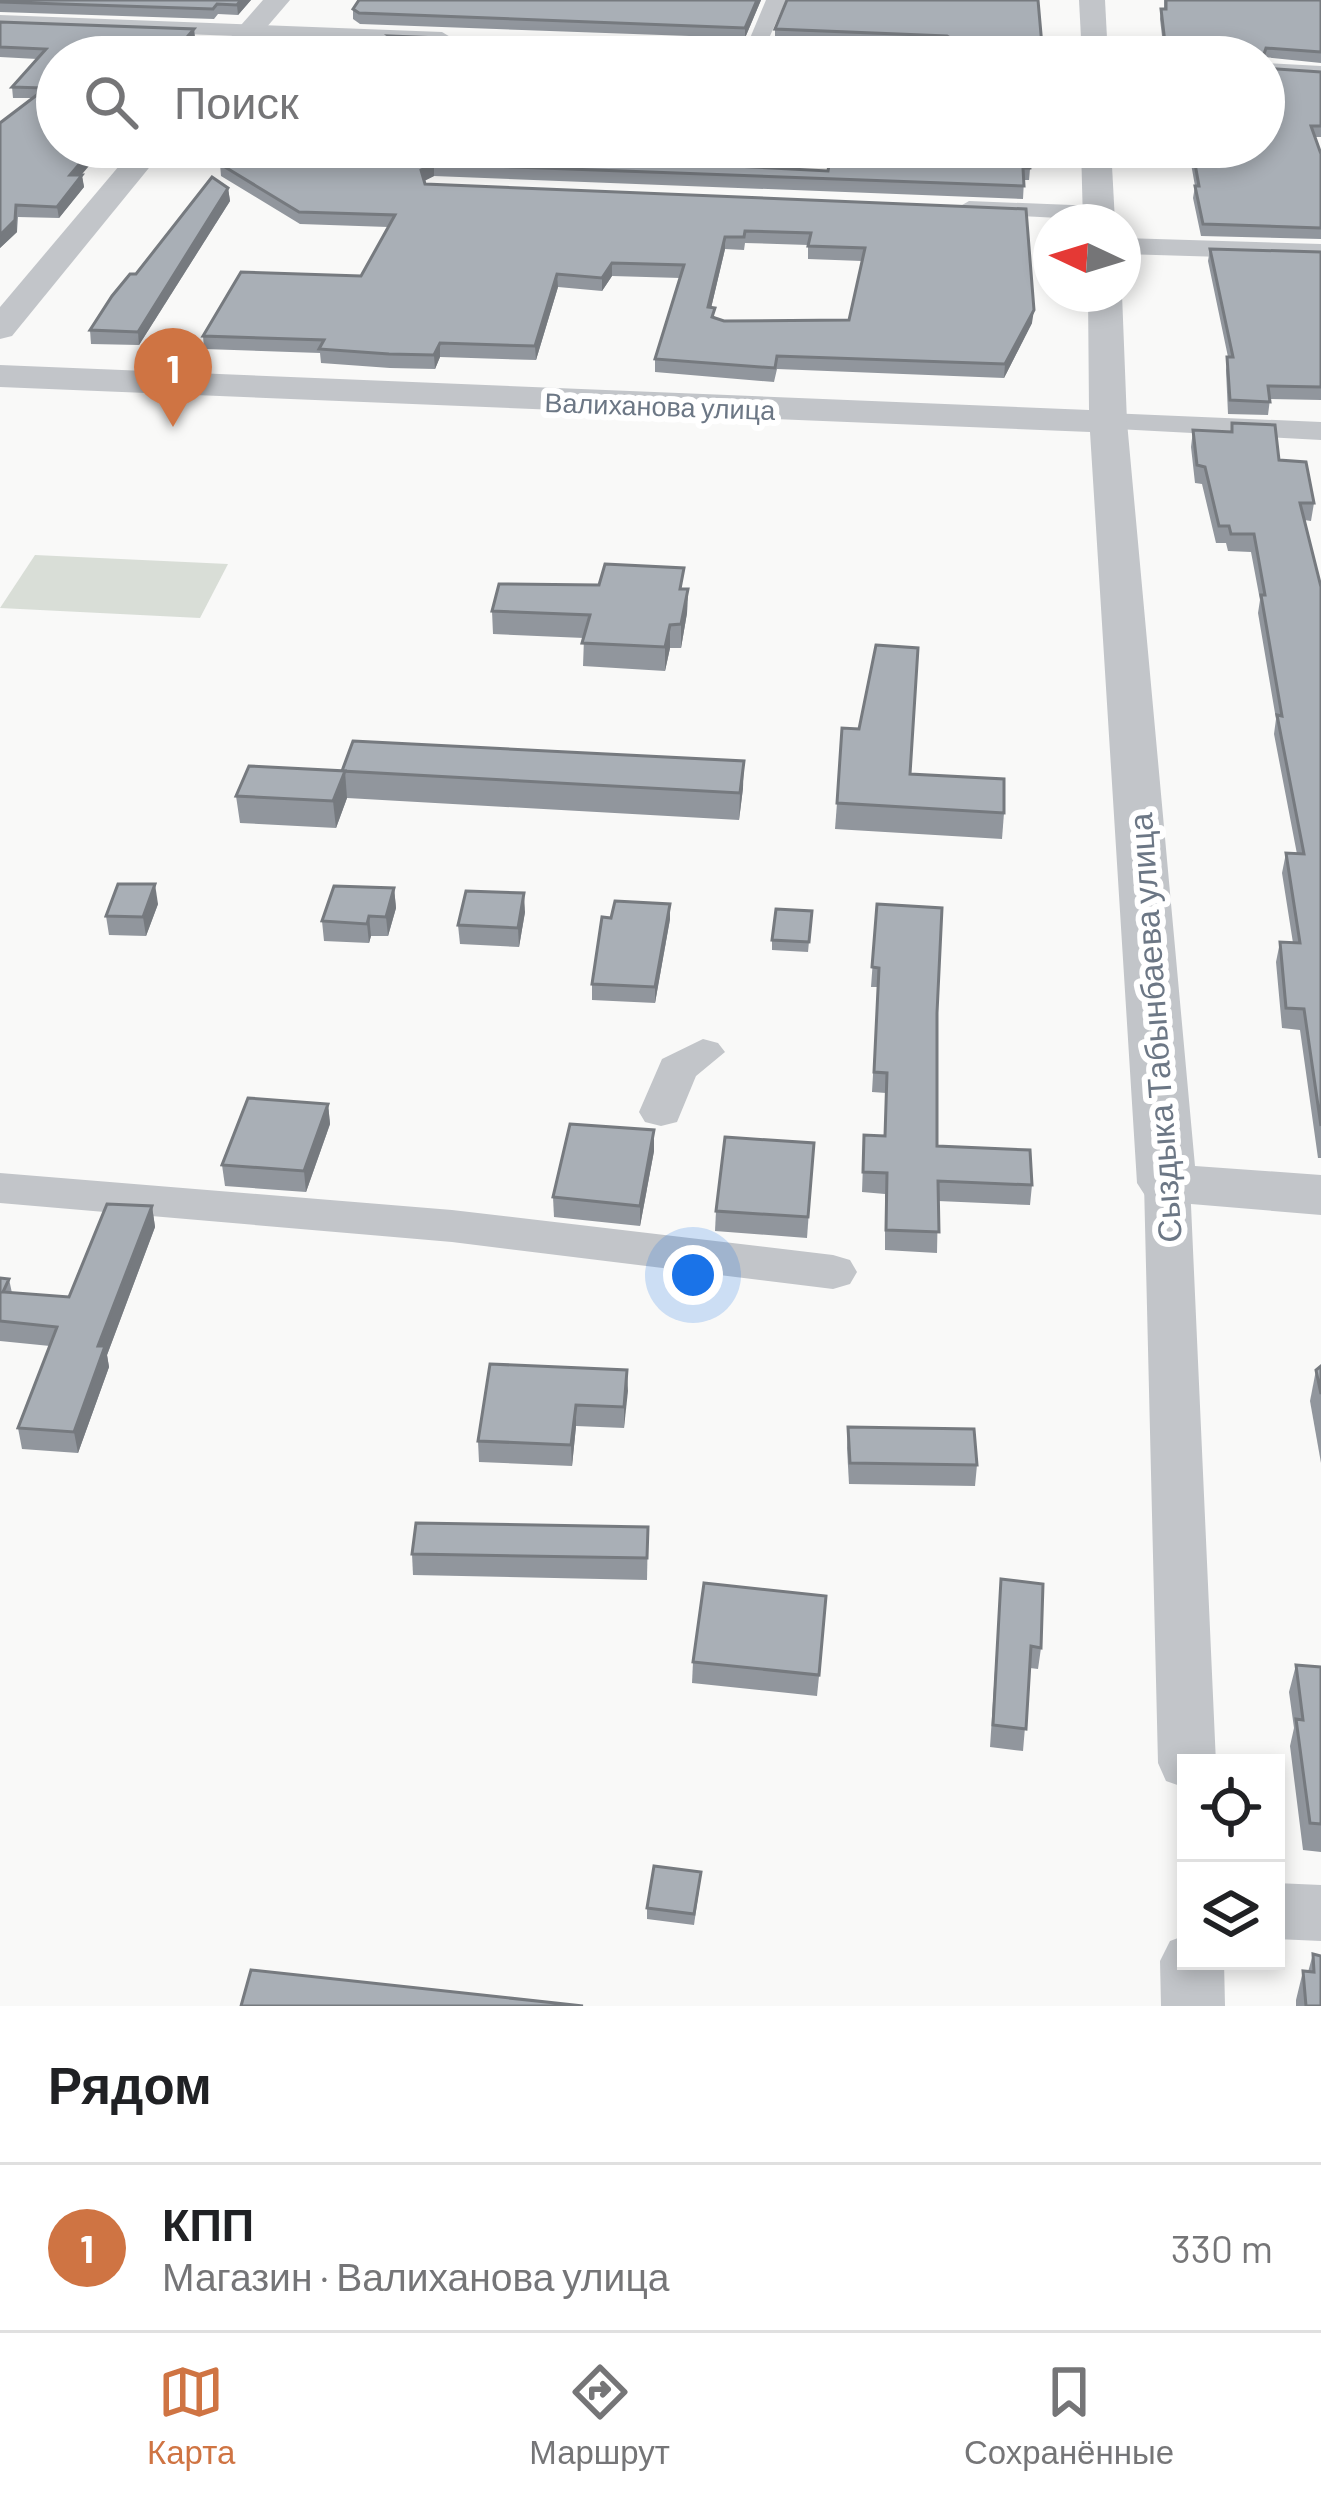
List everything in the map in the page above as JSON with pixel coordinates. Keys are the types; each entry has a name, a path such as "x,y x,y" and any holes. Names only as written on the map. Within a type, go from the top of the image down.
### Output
{"street":[{"path":"0,19 22,0"},
{"path":"243,36 277,0"},
{"path":"760,36 776,0"},
{"path":"1092,0 1094,36"},
{"path":"0,19 403,36"},
{"path":"1285,70 1321,72"},
{"path":"0,329 134,168"},
{"path":"1097,168 1098,204"},
{"path":"955,208 1033,213"},
{"path":"1141,247 1321,252"},
{"name":"Сыздыка Табынбаева улица","path":"1105,312 1108,422 1167,1183 1186,1754"},
{"name":"Валиханова улица","path":"0,376 1321,431"},
{"path":"661,1112 677,1069 704,1052"},
{"path":"1167,1183 1321,1195"},
{"path":"0,1188 452,1226 833,1272"},
{"path":"1285,1911 1321,1913"},
{"path":"1192,1970 1193,2006"}],"shaded area":[{"path":"35,555 228,564 200,618 0,608"}],"building":[{"path":"0,0 241,0 213,9"},
{"path":"359,0 757,0 745,28 359,13 353,9"},
{"path":"787,0 1038,0 1041,36 947,36 775,29"},
{"path":"1166,0 1321,0 1321,52 1285,49 1285,36 1164,36 1161,9 1166,9"},
{"path":"0,22 194,29 188,36 36,36 36,49 0,47"},
{"path":"36,60 36,88 12,87"},
{"path":"1285,69 1321,72 1321,126 1311,126 1321,154 1321,228 1203,224 1195,186 1199,186 1196,168 1285,168"},
{"path":"36,96 36,168 76,168 70,175 82,175 57,207 16,205 15,220 0,235 0,123"},
{"path":"227,168 425,168 421,170 425,184 1026,209 1033,312 1005,364 777,356 775,368 655,359 684,265 612,263 602,278 557,274 535,346 440,343 434,355 389,354 319,349 324,340 203,336 241,272 361,276 395,215 299,212","holes":["745,231 811,233 808,246 865,248 849,320 724,321 712,317 715,308 708,307 725,237 744,237"]},
{"path":"541,168 771,168 1023,168 1024,186"},
{"path":"212,177 228,188 138,332 90,330 112,296 130,274 136,274"},
{"path":"1210,249 1321,252 1321,387 1268,386 1270,402 1230,400 1227,357 1233,357"},
{"path":"1232,423 1275,425 1279,460 1306,462 1314,503 1300,503 1321,587 1321,1126 1304,1009 1286,1008 1280,942 1300,943 1286,853 1304,854 1277,715 1282,716 1254,534 1231,534 1229,526 1219,526 1205,467 1197,465 1193,430 1232,432"},
{"path":"605,564 684,568 680,589 688,589 681,624 670,625 665,647 582,643 590,615 492,611 499,584 599,585"},
{"path":"876,645 918,648 910,774 1004,779 1004,813 837,803 842,728 859,729"},
{"path":"353,741 744,761 740,793 342,771"},
{"path":"249,766 345,771 333,801 236,796"},
{"path":"118,884 155,884 143,917 106,916"},
{"path":"334,886 394,888 386,917 369,916 367,924 322,921"},
{"path":"466,891 524,893 518,928 458,925"},
{"path":"615,901 670,904 655,987 592,984 602,917 611,918"},
{"path":"877,904 942,908 937,1146 1030,1150 1032,1185 938,1181 939,1232 886,1230 887,1173 863,1172 864,1135 885,1136 887,1073 874,1072 879,968 872,967"},
{"path":"776,909 812,911 809,942 772,940"},
{"path":"248,1098 328,1104 304,1171 222,1165"},
{"path":"570,1124 654,1130 640,1206 553,1197"},
{"path":"725,1137 814,1143 808,1217 716,1211"},
{"path":"107,1204 152,1206 98,1346 105,1346 74,1432 18,1428 57,1327 0,1321 0,1278 9,1279 3,1292 69,1297"},
{"path":"490,1364 627,1370 624,1407 576,1405 571,1445 478,1441"},
{"path":"848,1427 974,1429 977,1465 850,1463"},
{"path":"416,1523 648,1527 647,1558 412,1554"},
{"path":"1001,1579 1043,1584 1041,1648 1031,1646 1026,1729 993,1725"},
{"path":"704,1583 826,1596 819,1675 693,1662"},
{"path":"1296,1665 1321,1667 1321,1824 1310,1823 1296,1719 1303,1720"},
{"path":"654,1866 701,1872 694,1914 647,1908"},
{"path":"1313,1954 1321,1956 1321,2006 1306,2006 1303,1971 1314,1972"},
{"path":"251,1970 583,2006 241,2006"}],"place":[{"name":"КПП","path":"173,427"}]}
